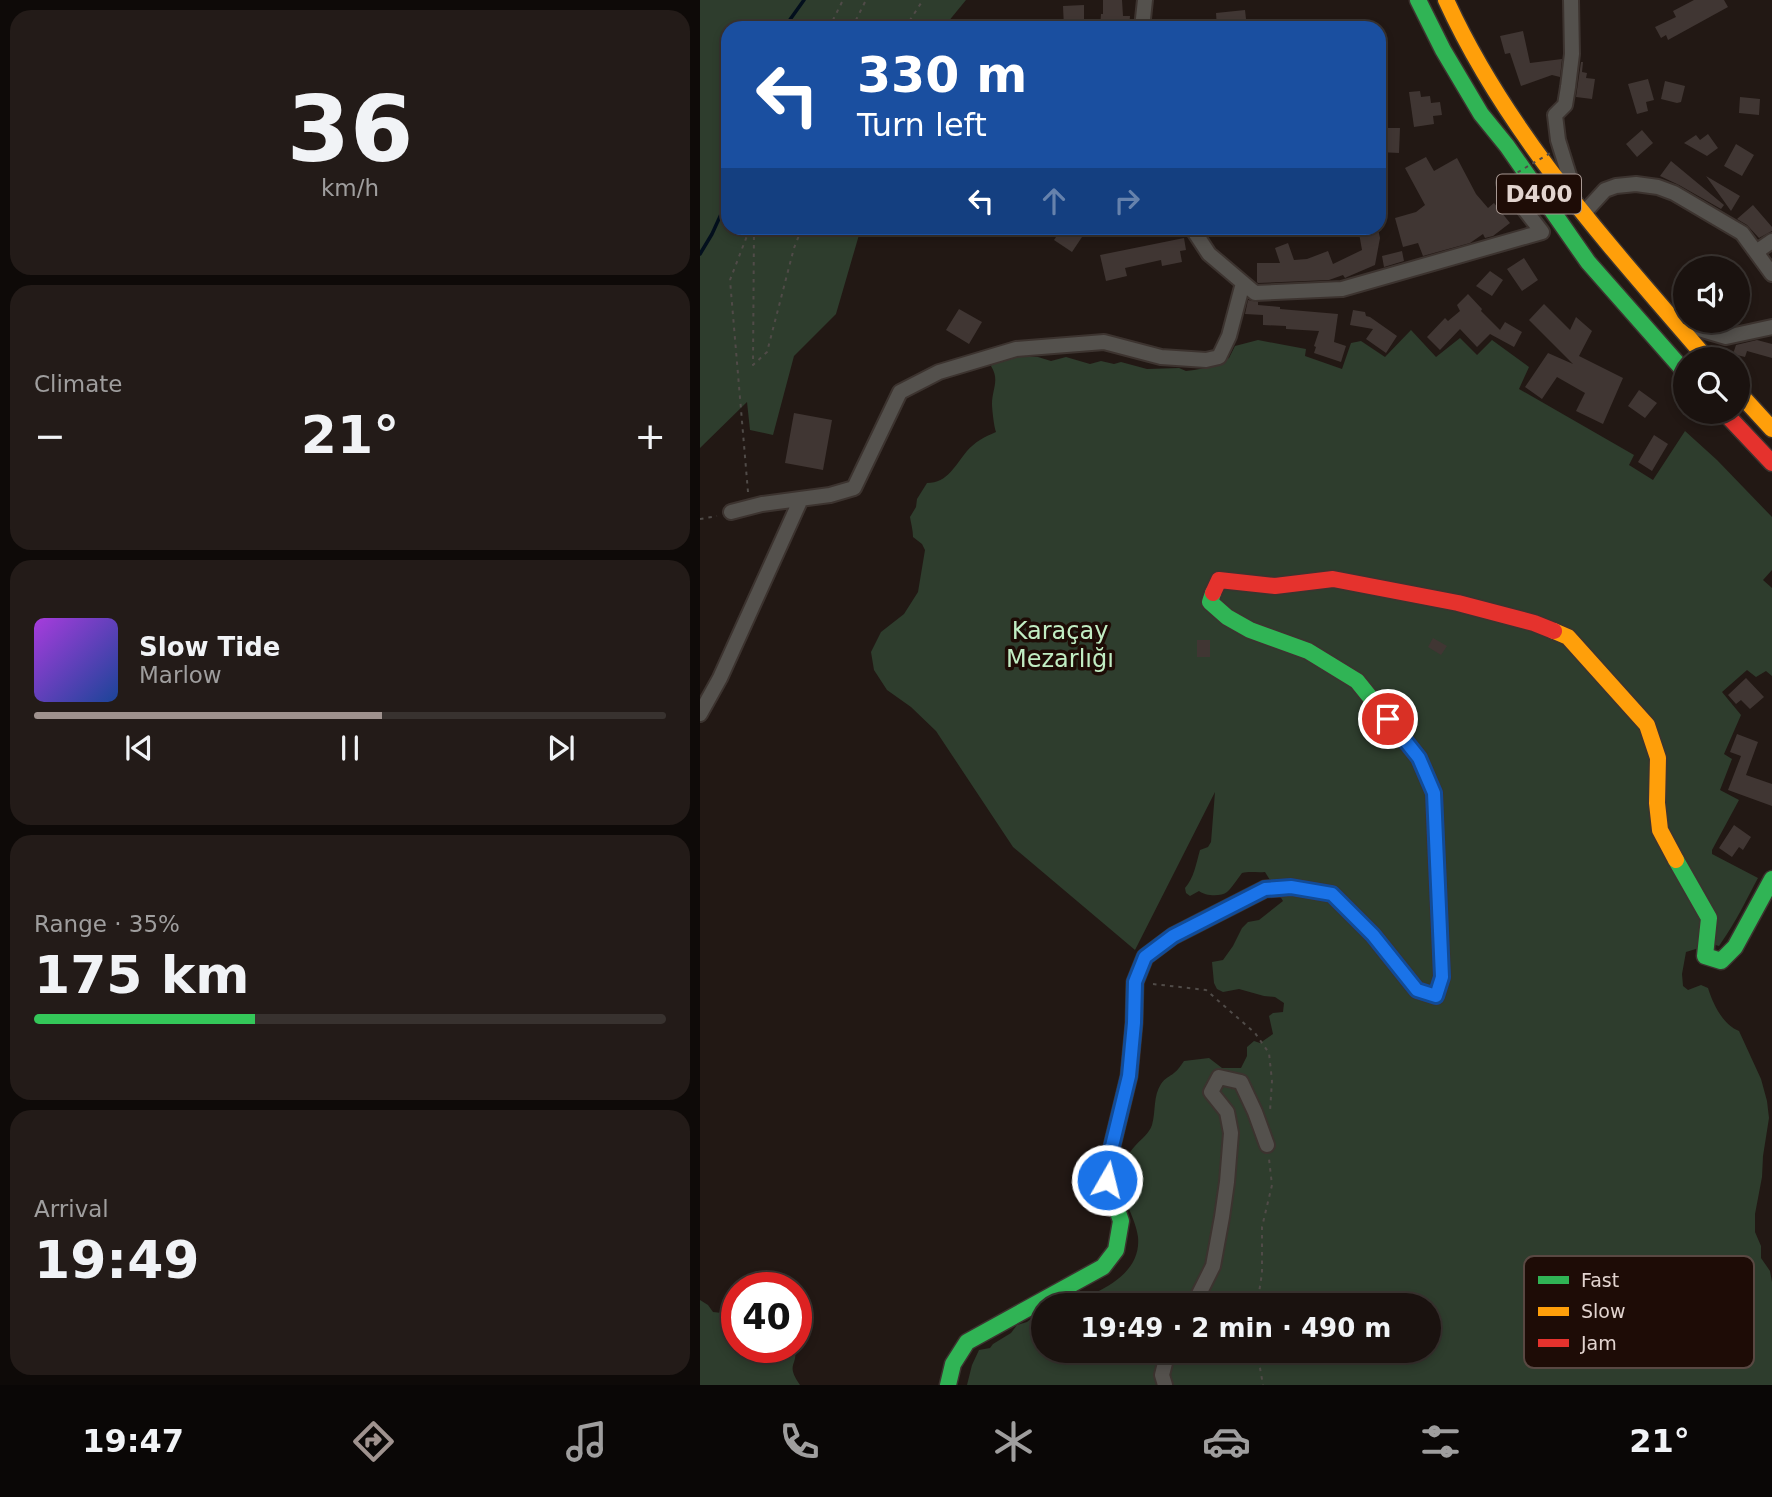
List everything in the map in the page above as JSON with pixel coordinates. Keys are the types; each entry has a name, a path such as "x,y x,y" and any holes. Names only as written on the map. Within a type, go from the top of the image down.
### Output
{"main road":[{"name":"D400","path":"1418,0 1443,50 1481,114 1507,146 1588,262 1673,358"},
{"name":"D400","path":"1446,0 1505,107 1583,214 1673,321"},
{"name":"D400","path":"1684,333 1696,347"},
{"path":"1750,405 1772,429"},
{"path":"1735,424 1772,463"},
{"path":"948,1385 953,1364 967,1342 1103,1267 1116,1250 1121,1221 1107,1180 1112,1146 1129,1076 1135,982 1145,957 1173,936 1265,889 1291,887 1332,894 1373,935 1417,990 1436,996 1442,977 1434,793 1419,758 1357,681 1308,651 1250,630 1227,617 1210,602 1219,580 1275,586 1333,579 1458,603 1534,623 1569,637 1647,725 1658,758 1657,803 1660,830 1709,918 1705,956 1721,961 1735,947 1772,879"}],"street":[{"path":"1143,21 1145,0"},
{"path":"1571,0 1572,54 1568,87 1565,105 1555,115 1564,164 1583,214 1605,190 1616,186 1636,184 1658,187 1674,193 1741,233 1772,274"},
{"path":"1197,235 1209,254 1255,293 1342,289 1542,232 1503,182"},
{"path":"1756,252 1772,241"},
{"path":"731,512 762,504 830,495 854,488 900,392 939,372 1016,349 1104,342 1161,358 1206,360 1219,357 1243,283"},
{"path":"1750,332 1772,327"},
{"path":"1712,333 1726,337 1744,333"},
{"path":"700,714 720,678 801,499"},
{"path":"1200,1293 1213,1266 1227,1182 1231,1133 1227,1112 1211,1092 1219,1077 1241,1082 1267,1144"},
{"path":"1165,1363 1162,1375 1165,1385"}],"path":[{"path":"832,21 843,0"},
{"path":"856,21 866,0"},
{"path":"910,21 923,0"},
{"path":"1503,182 1552,152"},
{"path":"747,235 730,280 749,507"},
{"path":"754,235 753,365 767,352 799,235"},
{"path":"700,519 731,512"},
{"path":"1259,1363 1263,1385"}],"green space":[{"path":"700,0 966,0 949,21 721,21 721,235 859,235 836,314 794,356 773,435 750,430 747,402 700,448"},
{"name":"Karaçay Mezarlığı","path":"1411,330 1436,357 1460,338 1477,355 1492,340 1529,367 1519,389 1634,455 1629,465 1653,480 1685,431 1772,517 1772,570 1763,580 1772,588 1772,676 1766,671 1756,677 1747,670 1722,692 1741,715 1724,754 1732,759 1720,790 1739,800 1712,850 1712,854 1758,878 1719,946 1712,944 1686,952 1682,974 1683,986 1688,990 1701,985 1708,988 1723,1019 1739,1031 1761,1079 1767,1101 1769,1118 1755,1214 1755,1232 1761,1246 1761,1258 1770,1271 1772,1282 1772,1385 967,1385 979,1350 990,1348 1011,1333 1017,1325 1031,1319 1031,1363 1441,1363 1441,1293 1094,1293 1123,1274 1132,1264 1137,1251 1138,1237 1120,1176 1130,1153 1151,1128 1158,1089 1184,1061 1209,1058 1222,1068 1241,1068 1247,1056 1247,1047 1254,1041 1260,1043 1273,1034 1269,1016 1283,1012 1284,1003 1275,997 1239,989 1223,992 1217,989 1212,962 1223,960 1248,922 1259,920 1283,901 1265,872 1242,873 1229,891 1221,895 1209,895 1199,891 1190,896 1186,893 1185,888 1193,875 1200,850 1208,847 1211,842 1215,792 1135,950 1013,847 936,731 911,707 887,690 874,670 871,652 881,632 904,614 918,592 925,550 913,537 910,517 917,499 927,483 946,477 973,445 996,432 992,406 995,380 991,366 993,361 1005,356 1038,357 1051,361 1066,357 1090,364 1101,361 1114,364 1121,362 1147,369 1179,368 1186,371 1205,368 1229,358 1235,346 1258,340 1306,349 1305,356 1342,369 1351,343 1361,341 1385,357"},
{"path":"700,1300 713,1312 721,1313 721,1363 794,1363 793,1373 800,1385 700,1385"}],"building":[{"path":"1103,0 1122,0 1123,16 1130,16 1130,21 1100,21"},
{"path":"1694,0 1724,0 1728,7 1668,40 1666,35 1661,38 1655,27 1676,17 1673,11"},
{"path":"1084,5 1084,21 1064,21 1063,6"},
{"path":"1245,10 1246,21 1217,21 1216,13"},
{"path":"1523,31 1530,63 1562,59 1560,77 1552,75 1521,86 1510,53 1505,54 1500,36"},
{"path":"1581,62 1582,72 1587,73 1586,78 1595,79 1592,99 1576,97"},
{"path":"1648,79 1654,100 1646,102 1648,111 1637,114 1628,84"},
{"path":"1665,81 1685,86 1681,102 1661,99"},
{"path":"1420,91 1421,97 1430,96 1431,103 1440,102 1442,115 1433,116 1434,124 1414,127 1409,92"},
{"path":"1740,97 1760,99 1759,115 1739,113"},
{"path":"1386,128 1400,128 1399,153 1386,152"},
{"path":"1642,130 1653,143 1637,157 1626,144"},
{"path":"1708,134 1718,148 1707,156 1684,143 1696,135 1700,140"},
{"path":"1736,144 1754,155 1742,176 1724,166"},
{"path":"1426,157 1434,171 1457,158 1476,194 1488,208 1494,203 1510,223 1493,236 1485,238 1483,234 1470,243 1423,256 1418,243 1403,247 1395,218 1416,212 1425,205 1405,168"},
{"path":"1671,161 1724,205 1721,209 1660,176"},
{"path":"1706,176 1740,196 1731,211"},
{"path":"1753,205 1772,227 1772,231 1759,238 1737,219"},
{"path":"1057,235 1083,235 1072,252 1054,240"},
{"path":"1359,235 1379,235 1375,265 1345,278 1343,275 1329,280 1257,282 1257,263 1280,263 1275,248 1288,243 1294,260 1307,259 1328,251 1333,264 1362,250"},
{"path":"1184,238 1186,250 1180,251 1182,262 1162,266 1161,260 1125,268 1127,276 1106,281 1100,255"},
{"path":"1402,251 1404,261 1384,267 1382,256"},
{"path":"1524,258 1538,280 1522,291 1507,269"},
{"path":"1490,271 1503,280 1492,296 1476,286"},
{"path":"1468,294 1500,330 1505,322 1522,332 1514,347 1490,334 1477,347 1460,329 1440,350 1427,337 1445,318 1448,321 1460,311 1457,305"},
{"path":"1248,300 1258,302 1258,305 1280,309 1338,314 1334,342 1346,346 1341,362 1314,353 1319,331 1263,325 1263,315 1245,314"},
{"path":"1544,304 1570,330 1576,317 1592,331 1579,356 1623,378 1603,424 1576,411 1585,393 1557,377 1542,399 1525,387 1548,353 1573,364 1529,320"},
{"path":"959,309 982,322 969,344 946,330"},
{"path":"1353,310 1365,312 1366,316 1397,336 1386,353 1366,339 1373,329 1350,325"},
{"path":"1757,340 1772,344 1772,358 1750,352 1750,347 1735,347"},
{"path":"1639,390 1657,403 1645,418 1628,406"},
{"path":"794,413 832,420 823,470 785,463"},
{"path":"1654,435 1668,444 1652,471 1638,462"},
{"path":"1433,638 1447,646 1441,655 1428,647"},
{"path":"1197,640 1210,640 1210,657 1197,657"},
{"path":"1746,678 1764,697 1750,709 1741,700 1736,704 1728,695"},
{"path":"1737,734 1758,742 1746,775 1772,784 1772,806 1728,790 1741,756 1730,752"},
{"path":"1734,825 1751,837 1743,850 1739,847 1732,857 1719,848"}],"waterway":[{"path":"789,21 804,0"},
{"path":"700,254 721,214"}],"traffic: fast":[{"path":"1418,0 1443,50 1481,114 1507,146 1588,262 1673,358"},
{"path":"1213,593 1210,602 1227,617 1250,630 1308,651 1357,681 1419,758 1434,793 1435,822"},
{"path":"1676,860 1709,918 1705,956 1721,961 1735,947 1772,879"},
{"path":"948,1385 953,1364 967,1342 1103,1267 1116,1250 1121,1221 1107,1180 1112,1146 1129,1076 1135,982 1145,957 1173,936 1265,889 1281,888"}],"traffic: slow":[{"path":"1446,0 1499,98 1531,144 1599,232 1697,347"},
{"path":"1750,405 1772,429"},
{"path":"1554,631 1568,637 1647,725 1658,758 1657,803 1660,830 1676,860"}],"traffic: jam":[{"path":"1735,424 1772,463"},
{"path":"1213,593 1219,580 1275,586 1333,579 1458,603 1554,631"},
{"path":"1281,888 1291,887 1332,894 1373,935 1417,990 1436,996 1442,977 1435,822"}],"route":[{"path":"1107,1180 1112,1146 1129,1076 1135,982 1145,957 1173,936 1265,889 1291,887 1332,894 1373,935 1417,990 1436,996 1442,977 1434,793 1419,758 1388,719"}]}
